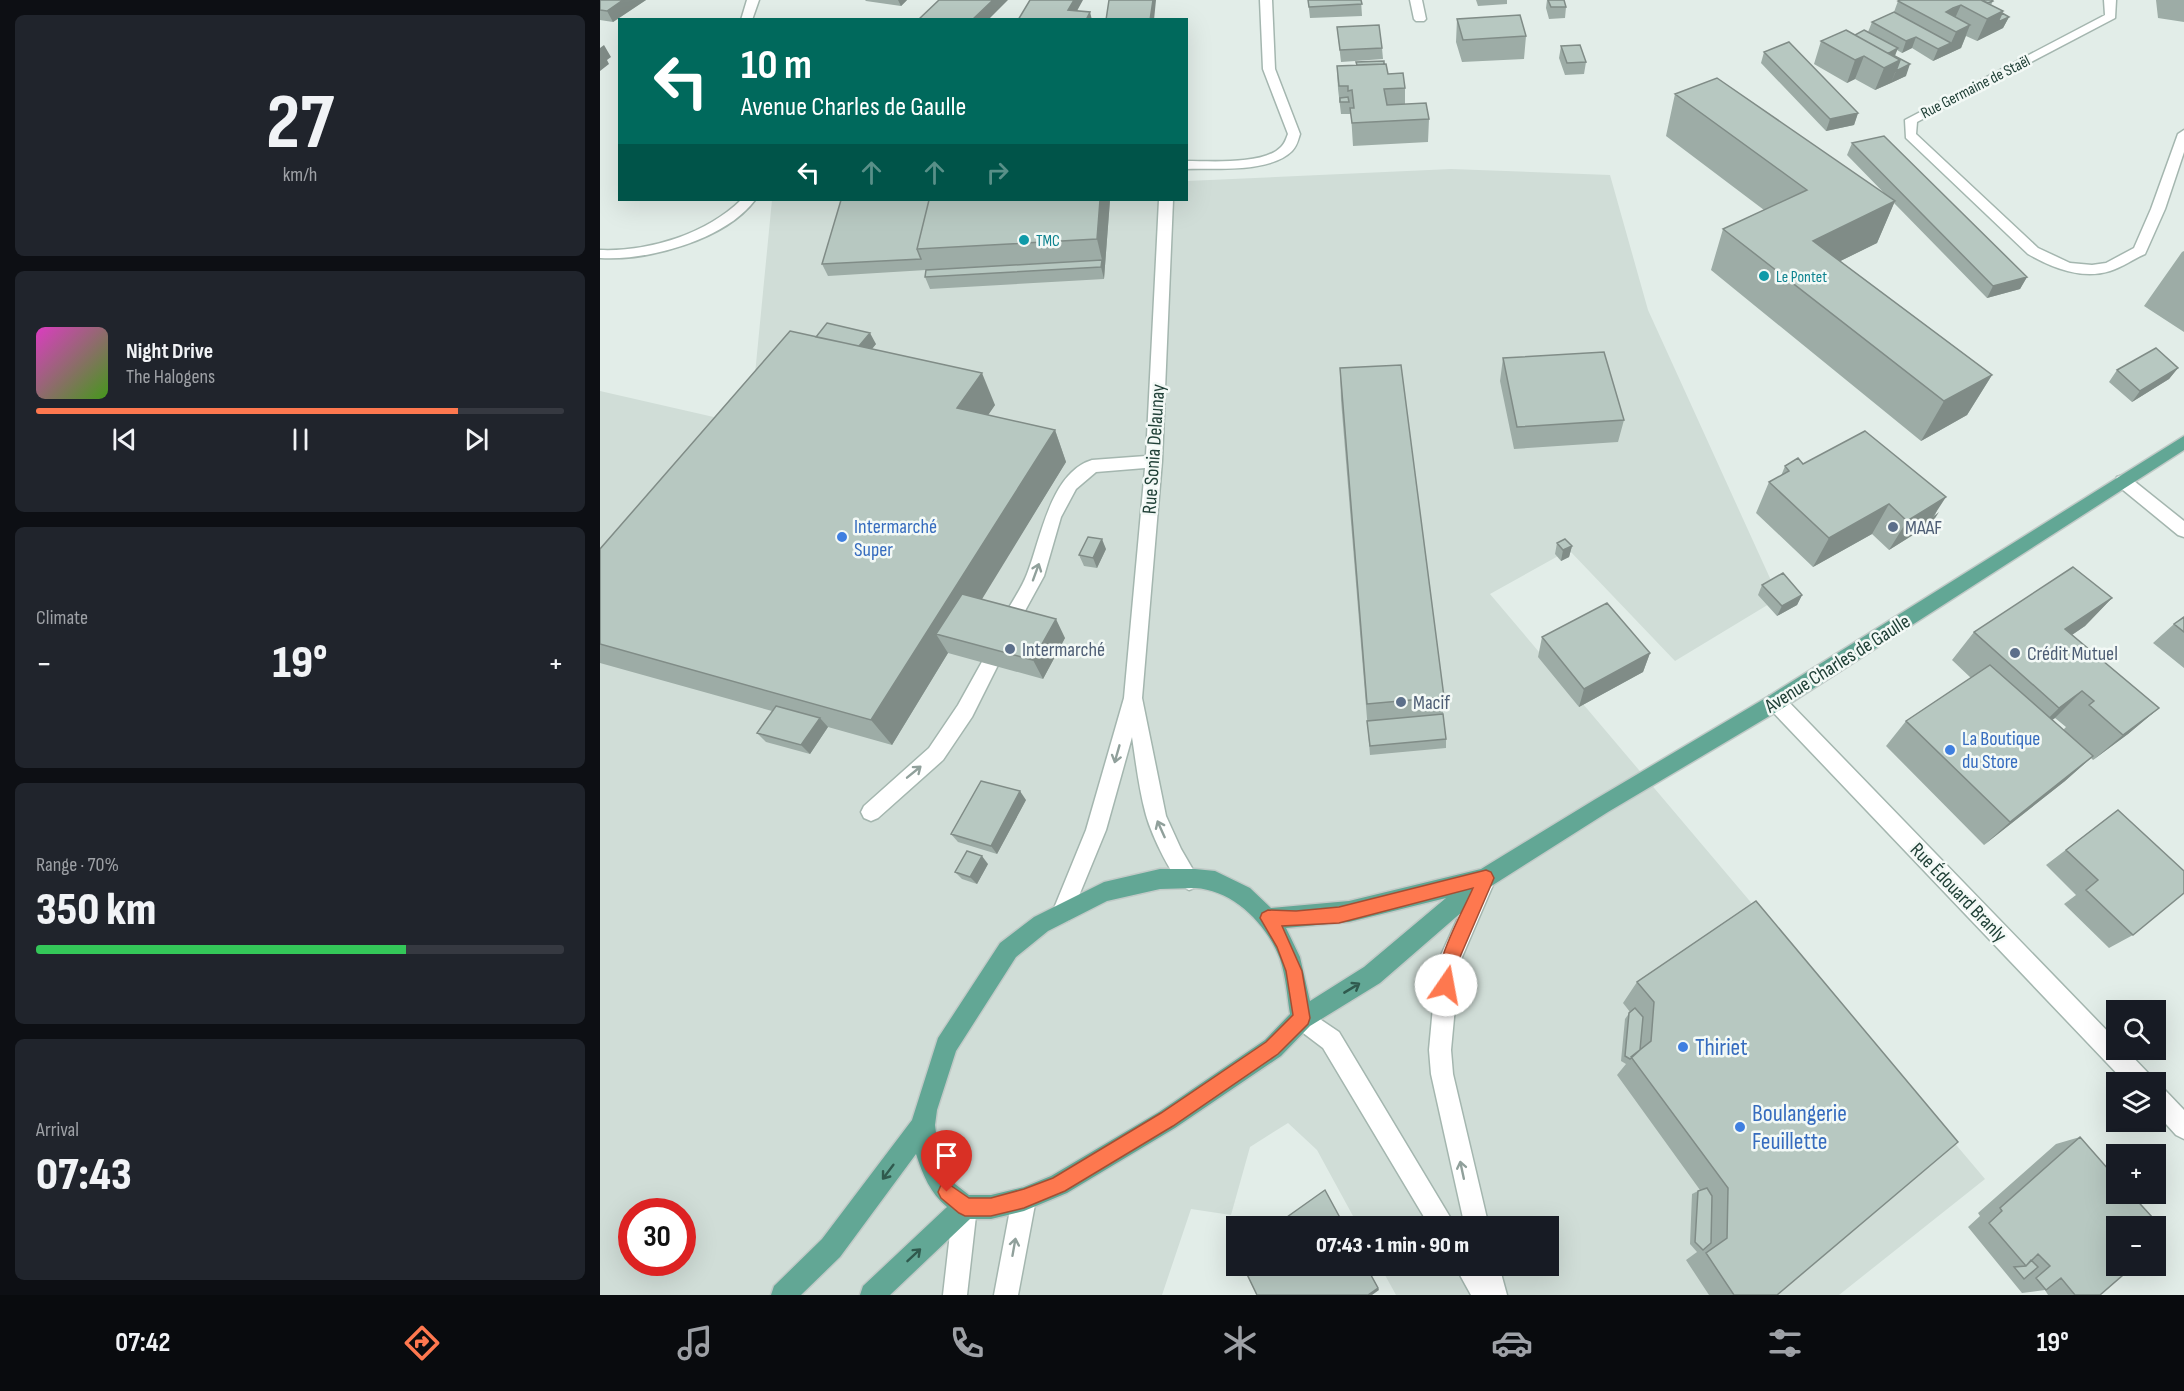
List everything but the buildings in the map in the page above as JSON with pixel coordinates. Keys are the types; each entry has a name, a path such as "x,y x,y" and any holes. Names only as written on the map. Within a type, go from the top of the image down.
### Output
{"main road":[{"name":"Avenue Charles de Gaulle","path":"965,1207 991,1207 1059,1185 1167,1120 1272,1048 1302,1018 1372,975 1486,878 1601,806 1776,702 2184,442"},
{"name":"Avenue Charles de Gaulle","path":"1268,918 1296,919 1339,915 1486,878"},
{"path":"872,1295 965,1207 947,1192 934,1173 926,1148 923,1125 932,1088 946,1046 972,1002 1008,950 1041,924 1104,892 1160,879 1214,881 1244,896 1268,918 1283,943 1294,971 1302,1018"},
{"path":"783,1295 831,1248 923,1125"}],"street":[{"path":"747,18 753,0"},
{"path":"1188,165 1256,162 1274,158 1288,147 1294,134 1269,69 1266,0"},
{"path":"1416,0 1420,19"},
{"name":"Rue Germaine de Staël","path":"2110,0 2112,16 1911,120 1910,135 2033,251 2051,262 2068,267 2101,269 2140,251 2158,209 2184,134"},
{"path":"600,269 607,255 695,236 741,208 747,201"},
{"name":"Rue Sonia Delaunay","path":"1062,913 1078,879 1096,830 1133,698 1154,461 1166,201"},
{"path":"1010,624 1035,576 1053,518 1070,485 1092,466 1154,461"},
{"path":"2123,481 2184,530"},
{"path":"871,812 936,754 965,711 989,665"},
{"name":"Rue Sonia Delaunay","path":"1133,698 1156,816 1174,856 1189,880"},
{"name":"Rue Édouard Branly","path":"1776,702 2131,1072"},
{"path":"1474,1216 1444,1085 1440,1050 1449,964 1486,878"},
{"path":"1302,1018 1331,1041 1437,1216"},
{"path":"2166,1108 2184,1127"},
{"path":"1006,1295 1024,1198"},
{"path":"955,1295 965,1207"},
{"path":"1473,1276 1485,1295"},
{"path":"1490,1276 1495,1295"}],"shaded area":[{"path":"1451,169 1610,175 1648,310 1779,598 1675,661 1569,550 1490,594 1985,1179 1839,1295 1396,1295 1386,1276 1559,1276 1559,1216 1353,1216 1317,1150 1288,1123 1250,1147 1231,1215 1191,1209 1162,1295 600,1295 600,391 718,418 755,374 772,201 1188,201 1188,181"}],"place":[{"name":"TMC","path":"1024,240"},
{"name":"Le Pontet","path":"1764,276"},
{"name":"MAAF","path":"1893,527"},
{"name":"Intermarché Super","path":"842,537"},
{"name":"Intermarché","path":"1010,649"},
{"name":"Crédit Mutuel","path":"2015,653"},
{"name":"Macif","path":"1401,702"},
{"name":"La Boutique du Store","path":"1950,750"},
{"name":"Thiriet","path":"1683,1047"},
{"name":"Boulangerie Feuillette","path":"1740,1127"}],"route":[{"path":"947,1192 965,1207 991,1207 1059,1185 1167,1120 1272,1048 1302,1018 1294,971 1283,943 1268,918 1296,919 1339,915 1486,878 1449,964 1446,985"}]}
